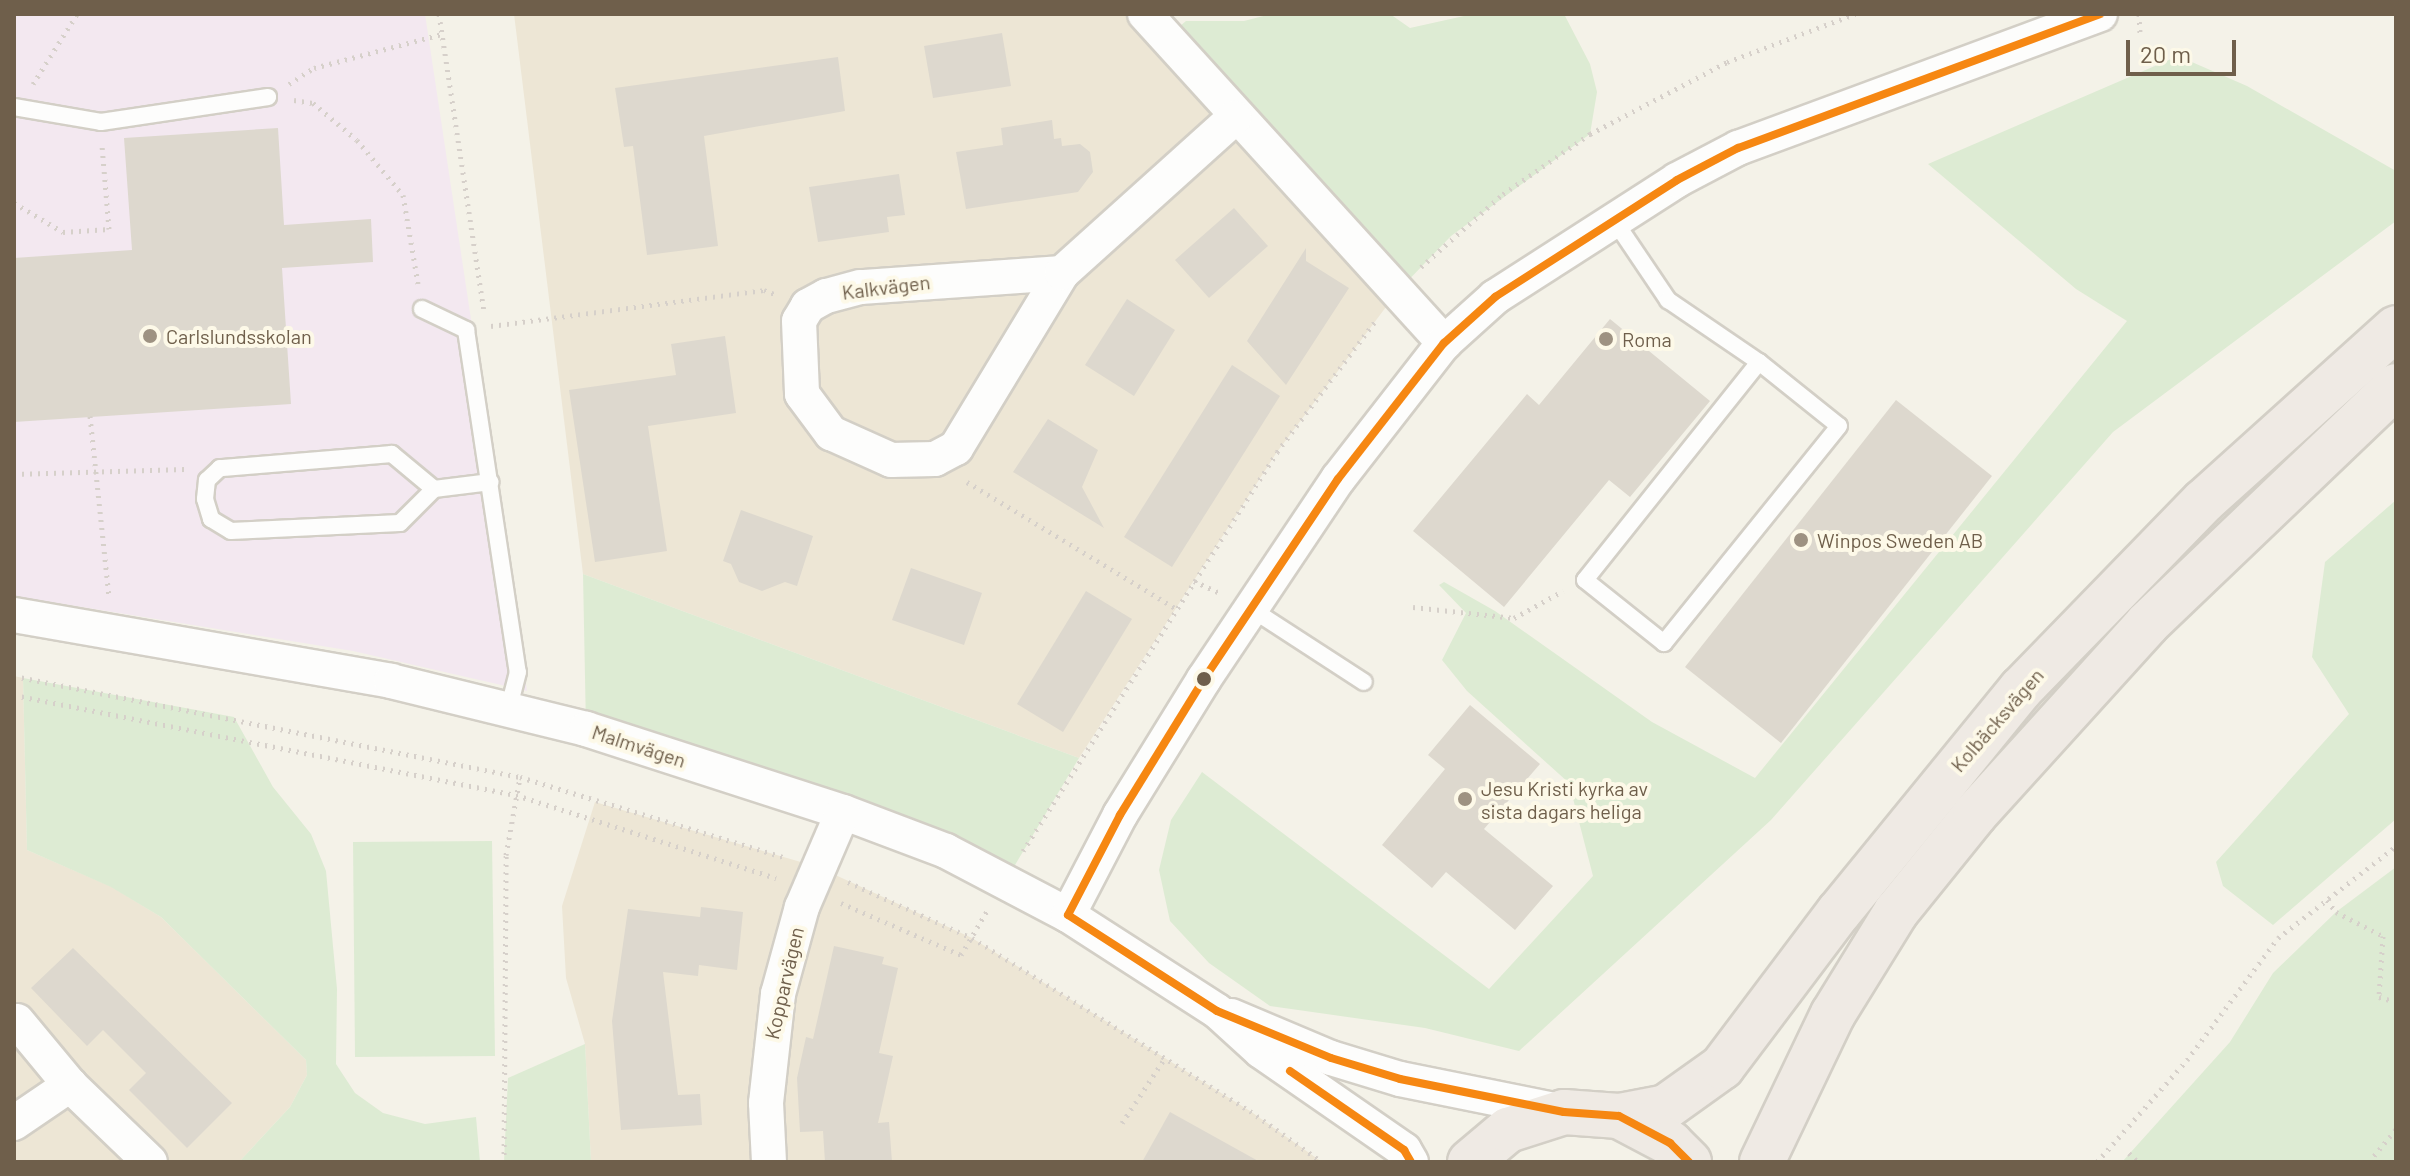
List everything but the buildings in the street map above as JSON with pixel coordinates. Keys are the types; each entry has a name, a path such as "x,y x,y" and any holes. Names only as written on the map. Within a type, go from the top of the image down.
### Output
{"highway":[{"name":"Kolbäcksvägen","path":"1619,1116 1666,1107 1722,1067 1839,912 2021,689 2204,501 2396,328"},
{"path":"1762,1162 1833,1014 1896,912 1965,826 2147,624 2396,386"},
{"path":"1470,1162 1508,1130 1564,1112 1619,1116 1670,1143 1689,1162"}],"street":[{"path":"1145,14 1234,118 1444,343"},
{"path":"1068,915 1128,801 1338,479 1444,343 1495,297 1614,220 1738,148 2100,14"},
{"path":"935,459 956,448 971,429 1062,273 1234,118"},
{"name":"Kalkvägen","path":"935,459 880,456 831,433 815,416 802,394 798,369 799,321 808,306 860,287 1062,273"},
{"name":"Malmvägen","path":"14,615 376,678 586,729 843,812 946,851 1068,915 1217,1011 1261,1051 1404,1150 1411,1162"},
{"name":"Kopparvägen","path":"769,1162 770,1040 814,878 843,812"},
{"name":"Malmvägen","path":"1217,1011 1400,1079 1564,1112"},
{"path":"17,1021 70,1085 150,1162"},
{"path":"14,1123 70,1085"}],"lane":[{"path":"16,107 101,122 268,97"},
{"path":"1614,220 1668,300 1759,362 1839,426 1664,643 1585,580 1759,362"},
{"path":"422,309 466,330 518,672 508,711"},
{"path":"434,489 392,454 220,468 207,480 205,499 211,519 231,531 400,523 434,489 491,482"},
{"path":"1253,610 1364,682"}],"path":[{"path":"16,107 77,14"},
{"path":"2139,14 2140,36"},
{"path":"268,97 314,68 442,34"},
{"path":"268,97 313,103 357,140 403,195 422,309"},
{"path":"14,203 63,232 109,229 101,122"},
{"path":"486,327 764,290"},
{"path":"90,416 113,631"},
{"path":"935,459 1175,608"},
{"path":"14,474 220,468"},
{"path":"1413,607 1514,618 1585,580"},
{"path":"14,676 520,777 814,878 972,938 1165,1058 1322,1162"},
{"path":"14,695 516,795 814,878 961,955 972,938"},
{"path":"504,1162 506,855 520,777"},
{"path":"2097,1162 2187,1060 2278,938 2396,846"},
{"path":"2327,900 2336,912 2383,936 2379,997 2396,1002"},
{"path":"1122,1123 1165,1058"},
{"path":"2369,1162 2396,1129"},
{"path":"2129,1153 2138,1162"}],"shaded area":[{"path":"14,14 425,14 527,691 353,651 14,596"},
{"path":"514,14 1145,14 1398,291 1277,452 1079,758 583,574"},
{"path":"14,676 23,678 27,850 112,887 161,917 306,1060 307,1075 290,1107 239,1162 14,1162"},
{"path":"595,802 818,867 972,938 1250,1111 1322,1162 591,1162 585,1044 566,978 562,906"}],"green space":[{"path":"1271,14 1390,14 1410,28 1473,14 1564,14 1590,64 1597,92 1590,134 1451,236 1398,291 1166,38 1186,21 1244,21"},
{"path":"2178,56 2247,86 2396,171 2396,221 2113,432 1771,820 1519,1051 1425,1028 1270,1006 1209,963 1170,921 1159,870 1171,820 1202,772 1489,989 1593,876 1569,783 1467,691 1442,660 1466,613 1439,585 1444,582 1495,611 1652,722 1755,778 2127,321 2076,289 1928,164"},
{"path":"2396,500 2396,819 2273,925 2223,886 2216,862 2349,714 2312,657 2325,562"},
{"path":"583,574 1079,758 1006,880 586,729"},
{"path":"23,678 234,717 273,787 311,834 326,871 337,989 336,1064 355,1093 383,1113 425,1124 476,1117 480,1162 239,1162 290,1107 307,1075 306,1060 161,917 111,887 27,850"},
{"path":"492,841 495,1056 355,1057 353,842"},
{"path":"2396,867 2396,1162 2122,1162 2230,1042 2273,973 2336,912"},
{"path":"585,1044 591,1162 504,1162 508,1078"}],"transit line":[{"path":"1068,915 1120,815 1204,679 1338,479 1444,343 1495,297 1677,180 1738,148 2100,14"},
{"path":"1068,915 1217,1011 1331,1058 1400,1079 1564,1112 1619,1116 1670,1143 1689,1162"},
{"path":"1290,1071 1404,1150 1411,1162"}],"place":[{"name":"Carlslundsskolan","path":"150,336"},
{"name":"Roma","path":"1606,339"},
{"name":"Winpos Sweden AB","path":"1801,540"},
{"name":"Jesu Kristi kyrka av sista dagars heliga","path":"1465,799"}]}
